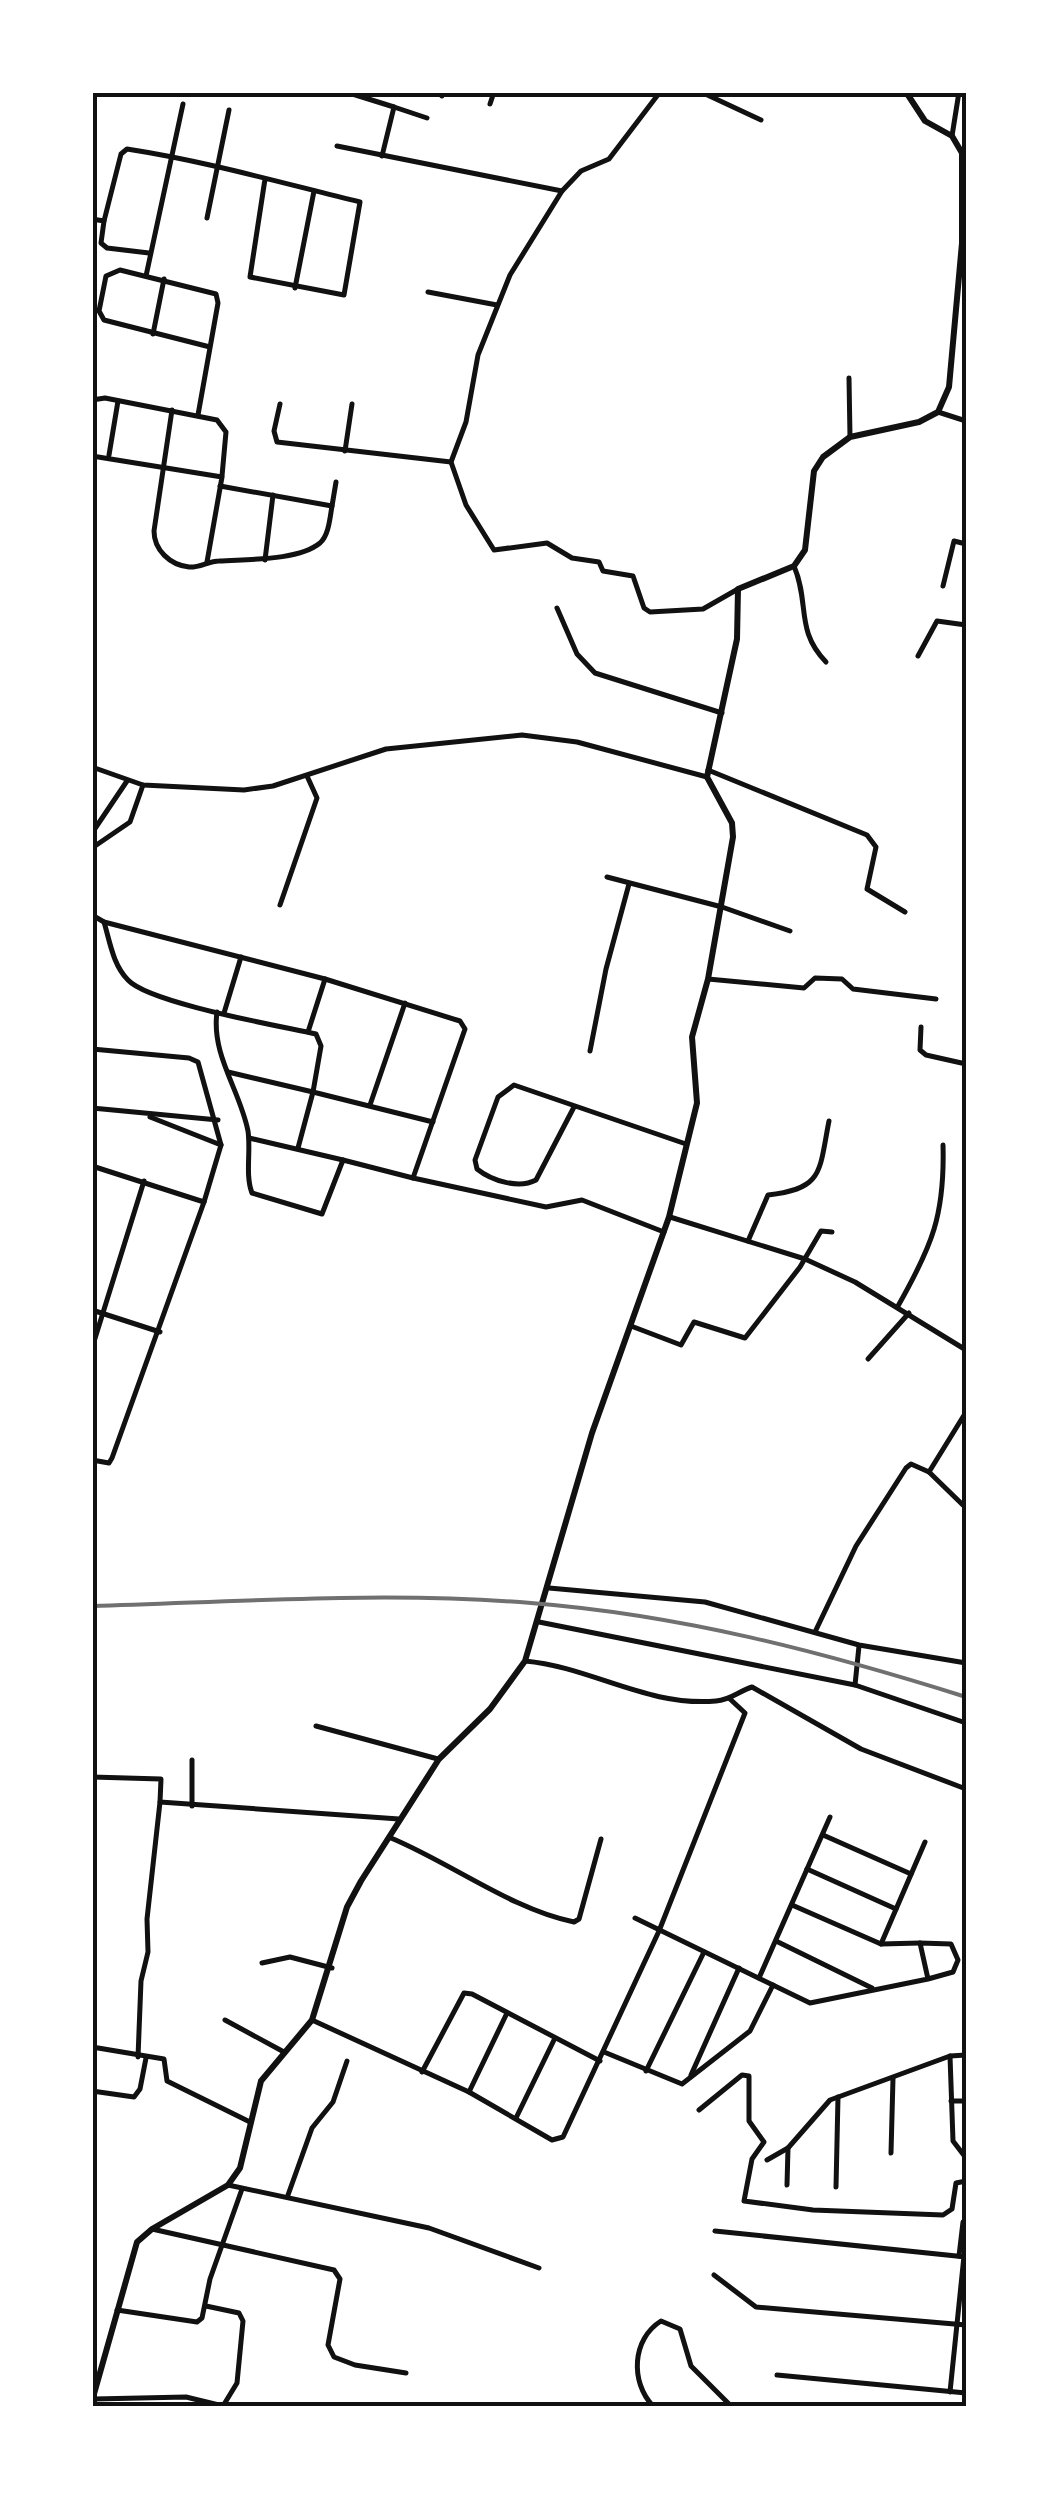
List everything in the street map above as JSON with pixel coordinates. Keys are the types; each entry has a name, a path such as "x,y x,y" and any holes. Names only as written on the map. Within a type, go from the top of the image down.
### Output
{"main road":[{"path":"93,2400 132,2252 152,2228 228,2184 240,2168 262,2081 312,2020 332,1968 348,1907 439,1759 490,1709 525,1661 539,1622 592,1433 665,1232 697,1104 692,1038 722,907 732,823 708,774 738,639 738,589 794,566 805,550 814,471 823,457 850,438 919,422 938,412 949,388 959,289 963,142 925,121 906,92"}],"street":[{"path":"346,92 426,118"},
{"path":"490,104 494,92"},
{"path":"660,92 608,159 581,172 562,191 497,305 478,356 466,422 451,462 466,505 494,550 547,543 572,558 599,562 603,572 633,576 644,608 650,612 703,609 738,589"},
{"path":"701,92 761,120"},
{"path":"717,102 724,92"},
{"path":"952,136 959,92"},
{"path":"146,276 182,104"},
{"path":"382,156 394,107"},
{"path":"206,218 229,110"},
{"path":"337,146 562,191"},
{"path":"149,253 103,245 104,220 124,150 170,156 217,167 314,191 362,205 350,270 340,296 252,279 248,273 265,179"},
{"path":"295,288 314,191"},
{"path":"92,219 104,220"},
{"path":"198,415 210,347 216,294 146,276 109,272 99,311 104,320 210,347"},
{"path":"153,334 164,280"},
{"path":"428,292 497,305"},
{"path":"849,378 850,438"},
{"path":"92,400 118,400 198,415 216,420 226,432 206,562"},
{"path":"109,455 118,400"},
{"path":"280,404 274,431 277,442 451,462"},
{"path":"345,450 352,404"},
{"path":"172,410 154,531 156,547 178,564 198,567 206,562 265,560 322,542 336,482"},
{"path":"938,412 966,421"},
{"path":"92,456 109,455 222,477"},
{"path":"220,486 332,506"},
{"path":"265,560 274,495"},
{"path":"942,586 954,541 966,544"},
{"path":"794,566 805,593 803,631 826,662"},
{"path":"556,608 578,654 595,673 722,713"},
{"path":"918,656 937,621 966,626"},
{"path":"92,767 143,785 244,790 308,776 386,749 522,735 577,742 708,774 867,835 876,847 867,889 905,912"},
{"path":"280,905 318,798 308,776"},
{"path":"92,833 127,781"},
{"path":"92,848 130,822 143,785"},
{"path":"606,877 722,907 790,931"},
{"path":"590,1051 606,969 630,883"},
{"path":"92,915 104,922 325,979 460,1021 464,1029 413,1178"},
{"path":"104,922 119,968 130,982 221,1012 320,1038 313,1092 298,1148"},
{"path":"241,957 221,1012 218,1050 242,1103 249,1138 252,1193 322,1214 343,1160"},
{"path":"708,979 804,988 816,978 842,979 853,989 936,999"},
{"path":"308,1032 325,979"},
{"path":"370,1105 405,1003"},
{"path":"921,1027 920,1050 926,1056 966,1064"},
{"path":"92,1050 194,1059 218,1120 221,1145 160,1332 112,1458 109,1463 92,1460"},
{"path":"228,1072 432,1122"},
{"path":"574,1107 536,1180 521,1185 486,1176 476,1169 475,1160 498,1098 508,1087 523,1086 687,1144"},
{"path":"92,1108 218,1120"},
{"path":"147,1116 221,1145"},
{"path":"748,1241 768,1195 799,1192 811,1185 820,1168 829,1122"},
{"path":"249,1138 546,1207 582,1200 665,1232"},
{"path":"898,1306 940,1223 943,1145"},
{"path":"92,1166 204,1202"},
{"path":"92,1348 144,1181"},
{"path":"669,1217 804,1259 898,1306 966,1350"},
{"path":"631,1326 678,1345 694,1322 745,1338 821,1231 832,1232"},
{"path":"92,1310 160,1332"},
{"path":"868,1359 910,1313"},
{"path":"929,1472 966,1412"},
{"path":"815,1632 856,1546 906,1468 911,1464 929,1472 966,1508"},
{"path":"548,1588 705,1602 859,1645 966,1663"},
{"path":"539,1622 855,1685 966,1724"},
{"path":"855,1685 859,1645"},
{"path":"525,1661 562,1664 658,1698 730,1699 752,1687 861,1748 966,1789"},
{"path":"312,2020 469,2092 552,2140 563,2138 658,1931 745,1713 730,1699"},
{"path":"316,1726 439,1759"},
{"path":"192,1760 192,1806"},
{"path":"92,1778 161,1779 146,1919 148,1952 141,1981 138,2057"},
{"path":"160,1802 402,1819"},
{"path":"759,1978 830,1817"},
{"path":"823,1834 911,1874"},
{"path":"391,1838 442,1860 531,1910 574,1922 579,1919 601,1839"},
{"path":"882,1944 925,1842"},
{"path":"807,1869 896,1909"},
{"path":"635,1918 814,2003 953,1972 958,1960 950,1944 882,1944 792,1906"},
{"path":"776,1941 875,1989"},
{"path":"920,1943 928,1979"},
{"path":"646,2071 704,1952"},
{"path":"262,1963 290,1957 332,1968"},
{"path":"689,2080 739,1968"},
{"path":"604,2052 668,2082 689,2080 750,2031 772,1985"},
{"path":"422,2072 464,1994 600,2060"},
{"path":"469,2092 507,2013"},
{"path":"225,2020 286,2052"},
{"path":"516,2118 555,2039"},
{"path":"92,2047 167,2062 166,2081 253,2123"},
{"path":"950,2056 952,2141 966,2158"},
{"path":"768,2160 788,2148 830,2100 894,2078 924,2062 966,2056"},
{"path":"92,2090 134,2097 140,2090 146,2058"},
{"path":"288,2195 312,2128 333,2102 347,2062"},
{"path":"699,2110 742,2075 748,2076 749,2121 764,2142 752,2159 744,2200 814,2210 943,2215 952,2209 956,2182 966,2181"},
{"path":"891,2153 894,2078"},
{"path":"836,2188 838,2097"},
{"path":"951,2101 966,2101"},
{"path":"786,2186 788,2148"},
{"path":"228,2184 430,2228 539,2268"},
{"path":"118,2310 197,2322 206,2306 222,2243 242,2189"},
{"path":"950,2392 963,2222"},
{"path":"152,2228 334,2270 340,2279 328,2345 334,2356 356,2365 406,2373"},
{"path":"715,2232 963,2256"},
{"path":"714,2275 741,2300 756,2307 966,2325"},
{"path":"93,2400 186,2397 224,2406 237,2382 243,2321 239,2313 206,2306"},
{"path":"653,2406 638,2380 637,2364 650,2328 661,2321 680,2330 692,2366 731,2406"},
{"path":"777,2375 966,2393"}],"railway":[{"path":"92,1606 312,1598 531,1603 697,1626 859,1665 966,1697"}]}
